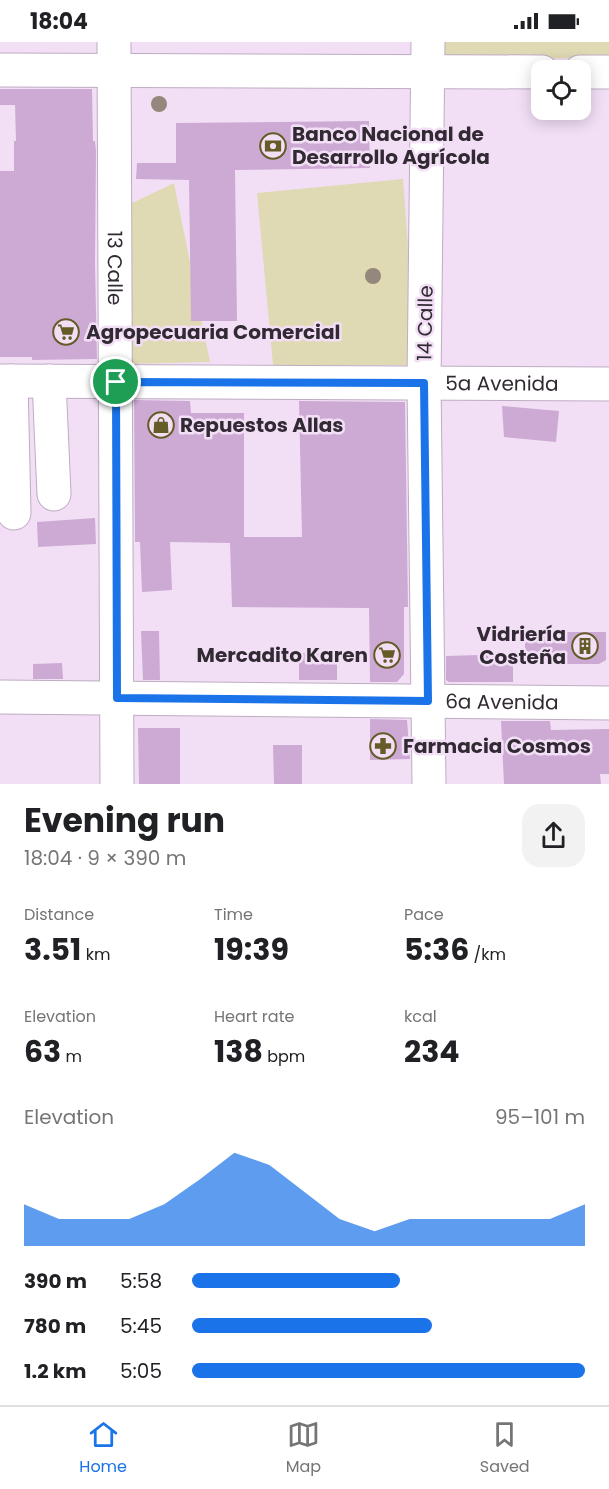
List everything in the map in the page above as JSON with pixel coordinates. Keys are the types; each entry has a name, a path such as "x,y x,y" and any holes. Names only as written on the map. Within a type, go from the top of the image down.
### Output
{"street":[{"path":"0,69 114,56 428,57 531,71"},
{"name":"13 Calle","path":"114,56 117,784"},
{"name":"14 Calle","path":"428,57 424,383 429,784"},
{"path":"591,72 609,72"},
{"path":"5,381 14,513"},
{"name":"5a Avenida","path":"5,381 609,384"},
{"path":"49,381 54,494"},
{"name":"6a Avenida","path":"0,697 609,703"}],"shaded area":[{"path":"442,42 609,42 609,58 442,59"},
{"path":"403,179 417,365 273,365 257,193"},
{"path":"174,183 210,362 124,364 126,206"}],"building":[{"path":"0,89 92,89 93,141 95,141 96,151 97,359 32,360 32,357 0,357 0,171 14,171 14,141 16,141 15,105 0,105"},
{"path":"369,121 370,168 235,170 237,321 191,321 189,180 136,179 137,163 176,163 176,123"},
{"path":"134,400 190,401 191,413 244,413 244,537 302,537 299,401 405,402 408,607 404,607 404,674 397,682 370,682 369,608 232,607 230,543 170,542 172,590 142,592 140,542 135,542"},
{"path":"502,406 559,411 556,442 504,437"},
{"path":"95,518 96,544 38,547 37,522"},
{"path":"141,631 159,631 160,680 143,680"},
{"path":"606,632 606,660 599,664 525,664 525,633"},
{"path":"337,652 337,680 299,680 299,653"},
{"path":"513,654 513,682 449,682 446,680 446,656"},
{"path":"62,663 63,679 33,679 33,664"},
{"name":"Farmacia Cosmos","path":"370,719 407,720 410,759 370,760"},
{"path":"501,721 550,721 551,730 609,729 609,774 600,774 601,784 504,784"},
{"path":"138,728 180,728 180,784 139,784"},
{"path":"273,745 302,745 302,784 274,784"}],"place":[{"name":"Banco Nacional de Desarrollo Agrícola","path":"273,146"},
{"name":"Agropecuaria Comercial","path":"66,332"},
{"name":"Repuestos Allas","path":"161,425"},
{"name":"Vidriería Costeña","path":"585,646"},
{"name":"Mercadito Karen","path":"387,655"},
{"name":"Farmacia Cosmos","path":"383,746"}],"route":[{"path":"116,382 424,383 428,701 117,698 116,382"}]}
